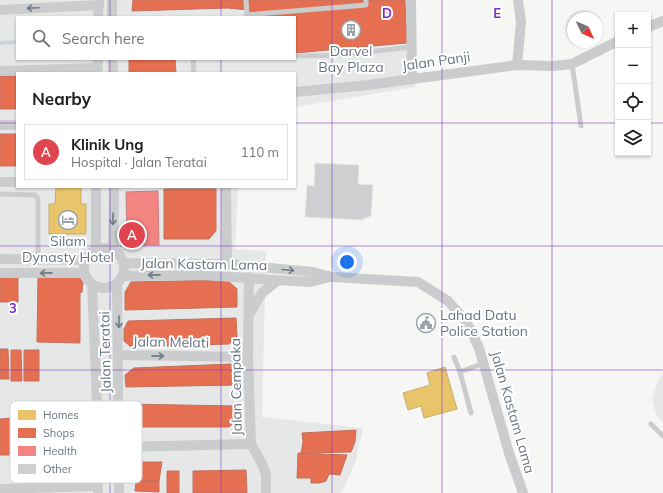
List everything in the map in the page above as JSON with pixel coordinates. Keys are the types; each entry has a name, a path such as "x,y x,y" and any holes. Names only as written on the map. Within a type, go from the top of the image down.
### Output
{"street":[{"path":"112,0 112,16"},
{"path":"411,0 412,78"},
{"path":"517,65 521,22 518,0"},
{"path":"0,10 65,3 99,3 98,16"},
{"path":"651,26 663,21"},
{"path":"572,64 615,42"},
{"path":"112,60 113,72"},
{"name":"Jalan Panji","path":"296,92 517,65 553,66 572,64"},
{"path":"0,71 98,67"},
{"path":"0,125 16,126"},
{"path":"0,182 16,182"},
{"path":"96,188 96,250"},
{"path":"113,250 114,188"},
{"path":"226,188 227,264"},
{"path":"108,248 113,250 118,253 124,263 124,270 120,280 111,287 98,287 92,284 85,273 84,266 86,260 92,252 96,250 108,248"},
{"path":"0,259 86,260"},
{"name":"Jalan Kastam Lama","path":"124,263 227,264 313,272 332,277 418,282 448,301 466,321 479,348 484,363 509,453 523,493"},
{"path":"0,274 85,273"},
{"name":"Jalan Kastam Lama","path":"120,280 201,275 310,282 332,277"},
{"name":"Jalan Cempaka","path":"249,277 248,357 251,444 266,475 266,493"},
{"name":"Jalan Teratai","path":"119,401 120,280"},
{"path":"249,315 258,299 278,280"},
{"name":"Jalan Teratai","path":"92,284 97,401"},
{"name":"Jalan Melati","path":"119,355 248,357"},
{"path":"142,446 251,444"},
{"path":"0,489 98,490"}],"lane":[{"path":"246,0 246,16 366,5 366,0"},
{"path":"296,56 341,55 412,47"},
{"path":"193,60 194,72"},
{"path":"572,64 581,126"},
{"path":"2,194 35,195 38,199 38,259"},
{"path":"454,358 460,372 471,413"},
{"path":"460,372 484,363"},
{"path":"650,424 663,436"}],"shaded area":[{"path":"0,0 415,0 415,87 296,107 296,72 16,72 16,188 238,188 235,249 266,251 262,417 363,428 356,460 344,488 340,493 0,493"},
{"path":"663,374 663,423 656,415 652,399 658,381"}],"building: Homes":[{"path":"56,188 81,188 81,204 86,204 86,234 49,234 49,204 55,204"},
{"path":"445,367 457,409 424,418 421,406 408,410 403,393 430,385 427,373"}],"building: Shops":[{"name":"Darvel Bay Plaza","path":"133,0 405,0 407,43 296,53 296,16 248,16 248,10 228,8 132,11"},
{"path":"129,60 175,60 176,72 129,72"},
{"path":"0,76 16,76 16,109 0,109"},
{"path":"0,134 16,134 16,166 0,166"},
{"path":"164,189 216,189 216,231 209,239 164,239"},
{"path":"0,275 18,275 18,302 0,302"},
{"path":"38,275 78,275 83,283 82,292 80,293 80,343 37,342"},
{"path":"227,280 237,289 237,307 125,310 125,292 131,282"},
{"path":"236,318 237,337 229,344 131,347 124,341 124,329 128,321"},
{"path":"0,349 8,349 9,379 0,379"},
{"path":"11,350 21,350 22,381 11,381"},
{"path":"24,350 39,350 39,381 24,381"},
{"path":"231,364 238,372 238,385 126,387 125,375 134,368"},
{"path":"142,404 238,406 237,420 229,427 142,427"},
{"path":"10,418 10,455 0,455 0,419"},
{"path":"356,430 355,442 351,452 301,453 303,442 302,433"},
{"path":"298,453 347,455 340,475 329,474 326,481 311,483 311,478 297,478"},
{"path":"142,462 162,462 159,481 142,481"},
{"path":"246,470 247,493 193,493 193,471"},
{"path":"167,471 179,471 179,493 167,493"},
{"path":"142,481 159,481 159,492 135,491 136,483 142,483"}],"building: Health":[{"path":"158,191 159,245 132,245 127,239 126,192"}],"building: Other":[{"path":"315,163 359,165 358,184 373,185 371,216 361,220 305,217 307,185 314,186"}],"waterway":[{"path":"0,43 16,42"}],"place":[{"name":"Darvel Bay Plaza","path":"351,30"},
{"name":"Silam Dynasty Hotel","path":"68,220"},
{"name":"Klinik Ung","path":"132,235"},
{"name":"Lahad Datu Police Station","path":"426,323"}]}
